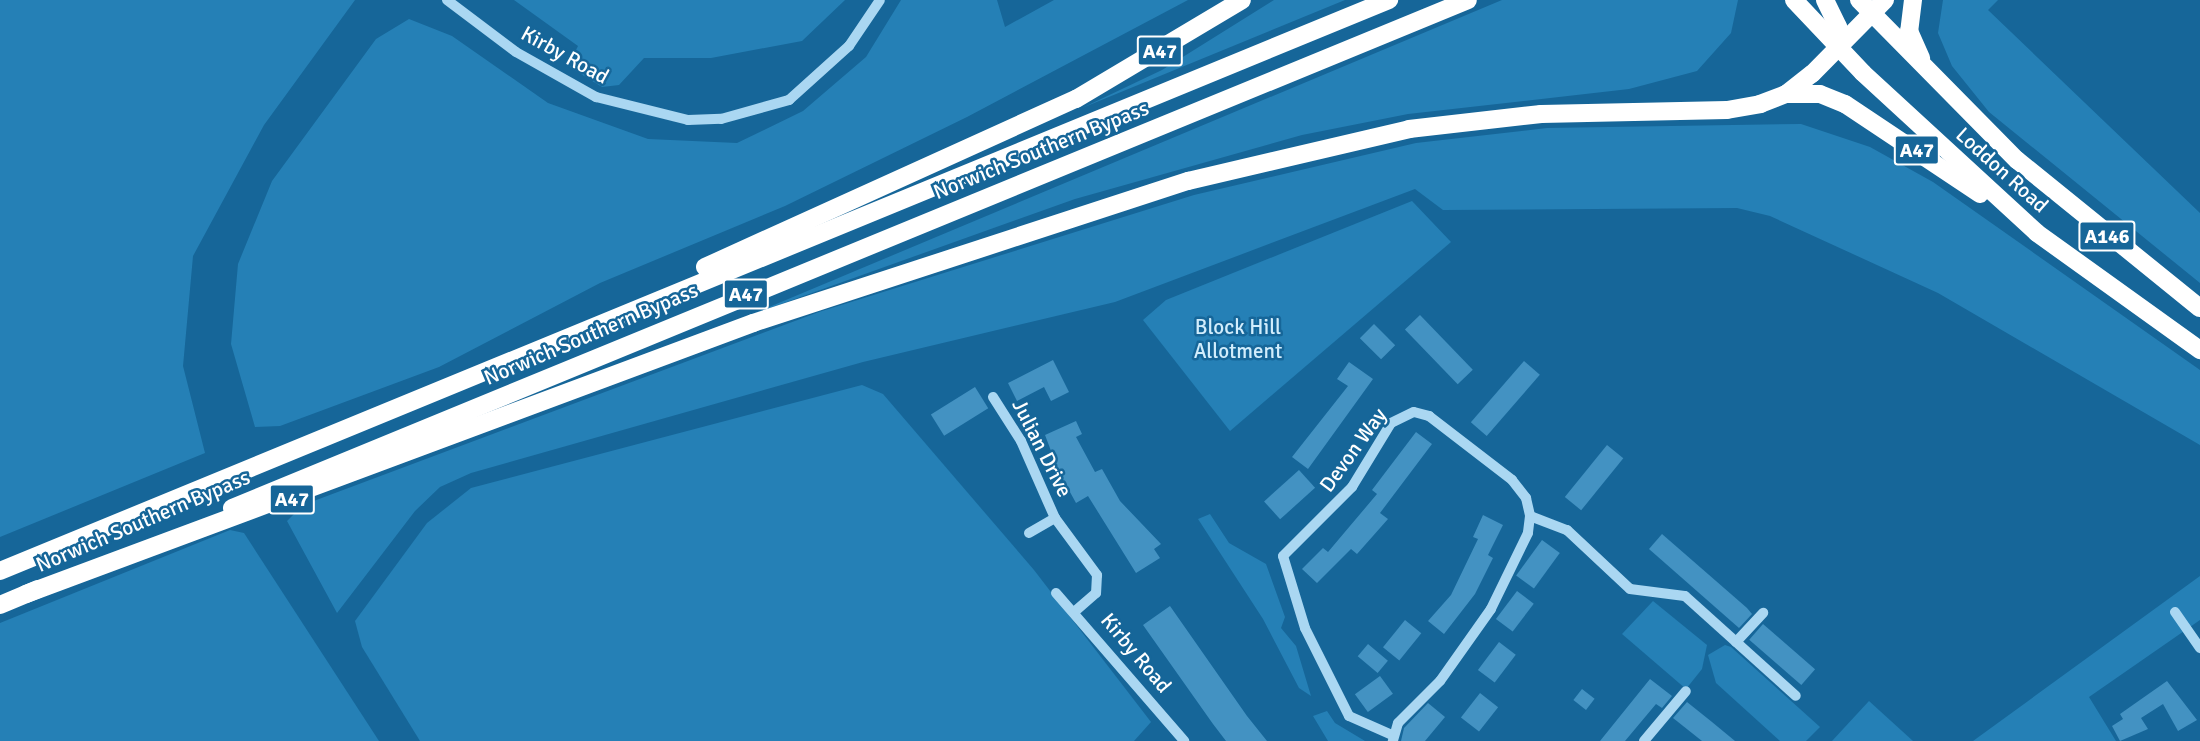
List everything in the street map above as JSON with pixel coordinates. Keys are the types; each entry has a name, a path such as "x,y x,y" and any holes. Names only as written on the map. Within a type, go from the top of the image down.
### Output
{"highway":[{"name":"A47","path":"436,392 1076,99 1242,0"},
{"name":"Norwich Southern Bypass","path":"0,571 1389,0"},
{"name":"Norwich Southern Bypass","path":"0,605 1468,0"},
{"name":"Loddon Road","path":"1794,0 1836,47 2037,232 2200,350"},
{"path":"1825,0 1838,27 1836,47"},
{"name":"A47","path":"1786,94 1836,47 1865,7 1885,0"},
{"path":"1912,0 1909,31 1934,78"},
{"name":"Loddon Road","path":"1865,7 2017,160 2200,308"},
{"name":"A47","path":"26,594 753,323 1188,181 1409,129 1541,114 1727,110 1786,94 1820,94 1845,104 2037,232"}],"street":[{"name":"Kirby Road","path":"447,0 516,52 596,97 688,120 721,118 789,100 849,46 880,0"},
{"name":"Julian Drive","path":"993,397 1021,441 1055,518 1099,581 1096,593 1075,611"},
{"name":"Devon Way","path":"1414,412 1429,416 1512,480 1527,498 1530,516 1491,609 1450,669 1392,738 1349,716 1305,628 1283,556 1352,488 1391,423 1414,412"},
{"path":"1530,516 1567,530 1630,589 1685,596 1796,696"},
{"name":"Julian Drive","path":"1029,533 1055,518"},
{"name":"Kirby Road","path":"1056,593 1075,611 1184,741"},
{"path":"2175,612 2200,648"},
{"path":"1736,642 1763,613"},
{"path":"1644,741 1686,692"}],"green space":[{"path":"0,0 355,0 264,125 193,256 183,366 205,453 0,537"},
{"path":"514,0 845,0 802,41 711,58 644,58 619,85 602,87 568,66 578,46"},
{"path":"901,0 997,0 1005,27 1054,0 1188,0 967,117 785,206 600,283 439,367 280,426 255,427 231,344 238,264 272,181 376,39 409,19 452,36 548,103 648,139 737,143 803,111 866,57"},
{"path":"1274,0 1345,0 1082,108 1162,70"},
{"path":"1502,0 1738,0 1731,33 1697,71 1629,89 1408,114 1302,135 1075,199 750,315"},
{"path":"1943,0 1998,0 1988,10 2200,213 2200,283 1989,112 1952,66 1938,33"},
{"path":"1801,124 1870,147 1933,182 2200,370 2200,445 1938,293 1770,216 1737,208 1443,210 1415,189 1115,302 863,362 471,473 440,487 415,511 337,613 287,521 303,505 819,312 1194,195 1416,143 1547,128"},
{"name":"Block Hill Allotment","path":"1412,201 1451,242 1230,431 1143,320 1166,300"},
{"path":"862,385 883,394 1034,570 1151,722 1134,741 420,741 362,647 355,621 427,523 471,488"},
{"path":"1210,514 1229,543 1266,564 1285,617 1281,628 1296,646 1311,696 1299,688 1263,619 1198,519"},
{"path":"230,530 244,533 379,741 0,741 0,623"},
{"path":"2200,576 2200,620 2089,697 2116,741 1973,741"},
{"path":"1653,601 1707,645 1702,669 1686,689 1622,634"},
{"path":"1725,645 1731,647 1820,727 1806,741 1780,741 1716,683 1708,655"},
{"path":"1869,701 1913,741 1832,741"},
{"path":"1327,711 1335,723 1365,741 1328,741 1313,716"}],"building":[{"path":"1420,315 1473,370 1458,384 1405,330"},
{"path":"1374,324 1395,345 1381,359 1360,338"},
{"path":"1053,360 1069,392 1051,401 1044,387 1017,401 1008,383"},
{"path":"1524,361 1540,375 1487,436 1471,422"},
{"path":"1349,362 1373,379 1308,469 1292,457 1348,386 1337,379"},
{"path":"975,387 988,408 944,436 931,415"},
{"path":"1076,421 1082,434 1076,437 1095,472 1102,469 1120,501 1161,544 1154,549 1160,558 1136,573 1088,496 1076,503 1059,472 1045,435"},
{"path":"1416,432 1432,444 1380,513 1388,519 1357,554 1351,549 1317,583 1302,569 1323,548 1328,552 1377,494 1372,490"},
{"path":"1607,445 1623,458 1581,510 1565,497"},
{"path":"1299,470 1315,488 1280,519 1264,501"},
{"path":"1483,515 1503,525 1488,555 1493,558 1475,594 1444,634 1428,621 1451,595 1478,539 1473,537"},
{"path":"1662,534 1752,614 1739,628 1649,549"},
{"path":"1542,540 1560,553 1534,589 1516,576"},
{"path":"1517,591 1534,604 1513,632 1496,619"},
{"path":"1170,606 1267,741 1226,741 1213,724 1143,625"},
{"path":"1405,620 1421,633 1399,660 1383,647"},
{"path":"1763,624 1815,669 1801,685 1749,640"},
{"path":"1499,642 1516,655 1495,683 1478,670"},
{"path":"1368,644 1388,661 1378,673 1358,656"},
{"path":"1380,676 1393,694 1368,712 1355,694"},
{"path":"1650,679 1672,696 1662,708 1656,704 1625,741 1600,741"},
{"path":"2167,681 2197,720 2178,731 2163,704 2141,718 2148,729 2120,741 2112,726 2123,719 2120,714"},
{"path":"1582,689 1595,699 1586,710 1573,700"},
{"path":"1480,693 1498,707 1479,732 1461,717"},
{"path":"1687,702 1735,741 1702,741 1673,718"},
{"path":"1428,703 1445,717 1425,741 1401,741 1404,728"}]}
